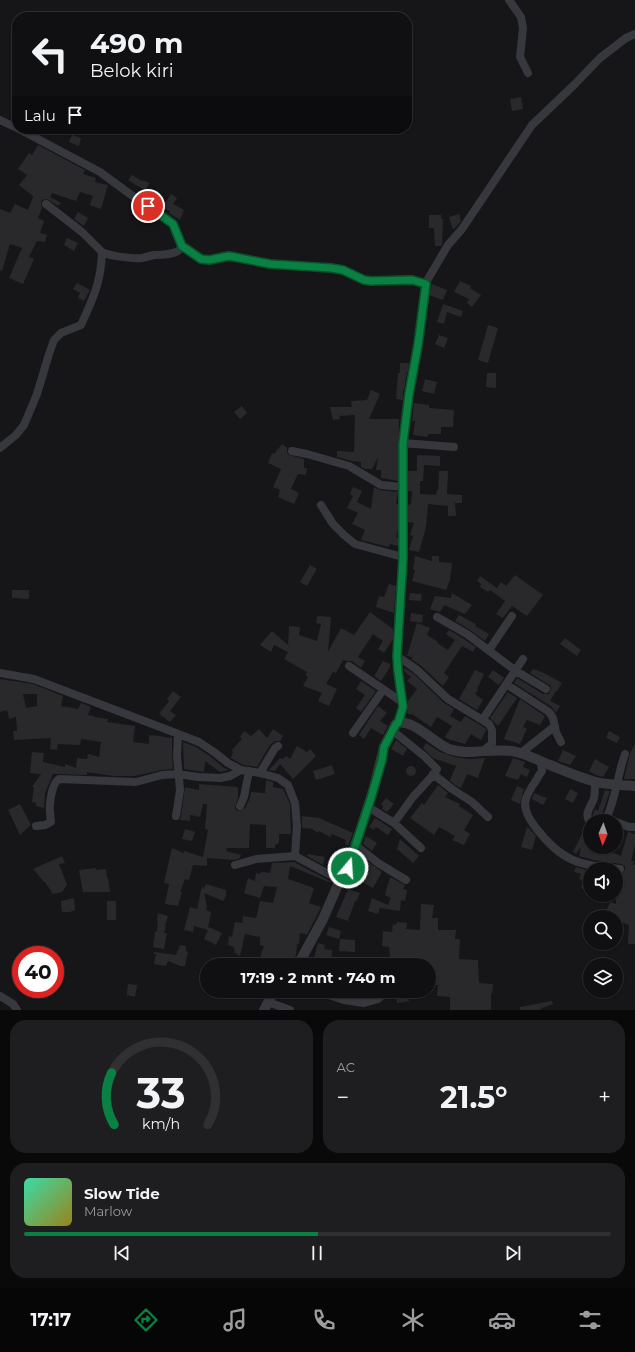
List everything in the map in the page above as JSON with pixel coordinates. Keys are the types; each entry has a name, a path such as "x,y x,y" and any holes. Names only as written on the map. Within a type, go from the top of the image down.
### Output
{"street":[{"path":"509,0 521,17 523,28 520,58 528,73"},
{"path":"302,958 323,919 340,880 348,868 382,760 384,747 395,727 403,707 397,656 403,558 403,443 426,284 448,245 462,229 532,125 600,58 626,38 635,34"},
{"path":"0,120 12,126"},
{"path":"28,134 100,172 166,218 173,224 182,246 196,256 206,260 229,256 270,264 339,269 364,280 371,281 412,280 426,284"},
{"path":"46,204 82,232 102,252 108,255 141,258 155,255 165,255 177,251 182,246"},
{"path":"0,448 16,435 24,425 37,394 54,340 61,333 81,325 98,286 102,252"},
{"path":"403,443 454,447"},
{"path":"292,451 349,466 381,485 403,487"},
{"path":"321,505 333,524 355,544 403,558"},
{"path":"489,650 512,616"},
{"path":"437,617 467,634 516,671 546,689"},
{"path":"397,656 416,669 448,699 491,726 493,737 492,744 484,750"},
{"path":"483,720 523,660"},
{"path":"349,666 402,702"},
{"path":"0,673 34,679 199,742 228,763 245,771 278,778 288,785 295,803 297,826 295,856"},
{"path":"506,684 549,712 553,718 556,732 561,742"},
{"path":"353,733 383,690"},
{"path":"395,727 403,722 410,724 445,747 453,750 468,753 484,750 501,750 521,753 595,782 635,786"},
{"path":"521,753 555,726"},
{"path":"394,823 437,769 395,727"},
{"path":"176,816 180,790 177,755 178,734"},
{"path":"260,773 275,748 278,746"},
{"path":"611,814 620,768 625,754"},
{"path":"541,762 542,771 531,788 525,804 528,817 551,846 571,860 583,864"},
{"path":"36,826 45,825 51,822 50,811 54,782 59,779 136,782 162,775 178,774 220,778 245,771"},
{"path":"240,806 244,797 245,771"},
{"path":"433,774 472,802 488,818"},
{"path":"588,814 594,798 595,782"},
{"path":"368,807 394,823 421,848"},
{"path":"623,825 635,827"},
{"path":"355,845 378,863 406,880"},
{"path":"235,864 256,859 295,856 340,880"},
{"path":"0,996 13,1004 17,1010"},
{"path":"338,998 364,1003 379,998"},
{"path":"266,1006 290,1010"}],"building":[{"path":"521,97 523,109 512,111 510,99"},
{"path":"72,135 81,138 79,146 69,142"},
{"path":"38,145 85,170 83,174 96,178 95,182 108,185 101,209 90,205 93,196 80,192 76,201 52,193 50,197 61,203 58,206 47,199 42,200 42,208 38,218 44,221 40,233 47,235 45,242 37,241 29,257 34,259 23,284 9,278 22,248 10,244 2,271 0,270 0,209 10,213 15,204 28,210 33,196 19,185 27,175 18,169 29,153 32,155"},
{"path":"132,175 149,183 146,191 128,180"},
{"path":"171,194 177,198 173,204 184,210 180,220 169,213 170,211 156,205 159,199 166,202"},
{"path":"78,212 88,218 84,226 74,219"},
{"path":"459,214 461,221 453,230 449,217"},
{"path":"429,215 441,215 441,219 443,219 441,246 435,246 434,228 429,228"},
{"path":"67,238 78,243 74,251 64,245"},
{"path":"460,281 471,286 470,288 481,295 472,307 467,303 469,299 454,292"},
{"path":"77,283 90,290 84,301 78,298 80,293 73,289"},
{"path":"432,284 447,290 443,300 429,295"},
{"path":"443,304 463,311 461,317 447,312 444,324 437,322"},
{"path":"488,325 498,328 488,363 478,360"},
{"path":"439,335 448,338 444,348 435,344"},
{"path":"400,363 409,363 403,390 403,400 396,399"},
{"path":"487,373 496,373 496,388 486,387"},
{"path":"425,379 437,382 434,394 422,391"},
{"path":"371,390 380,394 369,419 399,419 398,481 381,478 381,470 376,470 378,457 372,469 365,469 361,467 361,462 337,457 337,451 354,452 355,415 339,416 340,419 333,420 330,407 352,407 351,401 367,400"},
{"path":"414,403 429,405 429,408 454,410 453,427 441,427 441,434 428,434 428,437 413,435 415,421 412,421"},
{"path":"242,406 247,413 240,419 234,412"},
{"path":"282,444 287,448 289,455 304,459 304,468 307,468 306,475 298,474 291,489 299,493 294,504 278,497 280,490 273,487 281,469 268,463 272,453 274,454"},
{"path":"417,455 440,456 440,466 424,465 423,481 420,481 420,494 436,495 437,490 438,491 439,471 448,471 447,494 462,495 462,503 455,503 456,516 448,516 448,506 428,504 426,527 419,552 409,550 413,536 410,535 414,523 408,522 408,505 411,504 412,491 408,491 408,471 417,471"},
{"path":"353,487 362,491 357,502 371,509 374,487 380,490 398,492 396,504 398,504 398,531 396,537 398,538 398,546 390,544 389,547 361,540 365,530 352,524 358,513 347,508 353,496 350,494"},
{"path":"415,556 432,561 432,556 439,556 439,562 452,563 450,580 446,590 412,581 415,570 413,570"},
{"path":"310,565 317,569 307,586 300,582"},
{"path":"515,575 543,595 527,616 512,606 503,618 496,614 505,601 490,590 488,592 480,587 481,584 477,581 480,576 497,588 501,582 506,586"},
{"path":"389,584 396,586 394,613 376,607 379,596 384,597"},
{"path":"12,590 29,590 29,599 12,598"},
{"path":"410,593 422,594 421,601 409,600"},
{"path":"452,593 472,605 465,614 444,605 440,612 430,609 435,596 451,598"},
{"path":"370,612 393,629 393,639 384,653 378,649 383,641 373,634 358,657 365,661 361,668 352,661 343,660 336,673 333,672 326,684 337,689 329,706 318,701 322,693 303,686 308,677 305,675 307,672 284,659 288,652 274,645 271,652 260,645 272,631 288,645 289,626 300,627 299,635 317,641 321,624 316,623 317,616 331,617 328,652 341,628 354,635"},
{"path":"411,613 423,615 422,623 410,621"},
{"path":"459,615 476,624 475,626 489,634 485,641 455,621"},
{"path":"417,623 430,628 427,635 448,650 455,640 446,634 449,630 476,647 473,652 462,646 444,673 449,677 443,686 420,665 411,659 413,657 407,656"},
{"path":"565,638 581,650 577,656 560,644"},
{"path":"383,661 390,664 390,667 381,681 374,676"},
{"path":"404,668 413,673 444,703 454,709 450,716 461,722 465,716 485,728 486,730 481,740 471,734 465,744 448,739 445,737 452,726 437,717 431,727 412,714 407,713 408,701 417,689 407,681 411,677 404,671"},
{"path":"533,669 562,683 550,701 560,706 556,713 552,707 514,683 517,678 543,694 549,694 551,686 530,673"},
{"path":"475,670 484,674 475,694 483,700 477,710 459,699"},
{"path":"493,670 504,678 499,685 488,677"},
{"path":"0,679 33,684 63,696 61,706 78,709 81,703 91,707 88,715 108,719 107,722 135,726 133,742 149,744 149,735 172,738 173,769 135,776 113,776 87,772 87,775 53,774 45,793 44,808 36,806 36,803 32,802 34,787 32,787 41,774 30,773 32,752 44,753 43,762 65,767 65,764 76,768 77,758 87,759 88,754 99,757 101,742 81,739 80,745 58,744 57,750 50,749 51,738 14,740 13,731 17,731 16,717 9,719 7,710 0,712","holes":["23,694 37,694 37,706 26,708"]},
{"path":"361,681 376,691 361,712 356,708 365,695 356,689"},
{"path":"173,691 181,697 170,711 176,715 170,722 159,714 169,701 167,699"},
{"path":"508,692 517,698 498,726 490,718"},
{"path":"520,699 545,716 540,725 527,720 523,727 527,729 520,744 504,739"},
{"path":"378,706 387,713 380,721 388,726 383,735 371,728 364,739 359,735"},
{"path":"259,729 267,738 273,729 283,736 280,741 275,741 270,745 257,767 243,765 231,758 233,752 232,750 242,739 240,737 244,731 251,736"},
{"path":"609,731 620,737 617,743 606,738"},
{"path":"396,740 407,749 403,756 391,749"},
{"path":"183,742 196,747 224,768 229,770 220,772 205,761 204,772 184,769"},
{"path":"426,743 440,752 455,757 469,759 485,758 478,778 467,774 461,788 455,785 450,780 456,766 433,758 423,748"},
{"path":"635,744 635,779 624,779 630,753"},
{"path":"297,746 307,752 310,749 316,756 293,779 280,764 275,771 269,770 280,758 282,760 286,756 290,759"},
{"path":"563,750 576,756 570,765 558,761"},
{"path":"513,758 525,762 523,767 530,770 527,777 521,774 518,780 505,776"},
{"path":"595,759 609,767 603,777 589,771"},
{"path":"332,765 335,774 316,780 313,771"},
{"path":"409,766 413,766 415,767 415,775 409,776 406,773 406,769"},
{"path":"266,780 273,782 273,787 283,789 290,804 291,834 279,834 279,843 275,845 275,848 266,848 266,825 250,824 249,848 227,848 226,851 241,855 240,858 234,860 207,858 207,866 193,865 189,880 185,879 180,892 182,892 178,906 165,904 169,884 164,883 172,848 184,853 184,851 203,857 208,830 205,829 207,804 203,804 200,817 190,815 190,821 180,820 185,787 199,790 199,784 238,787 238,798 235,807 236,810 240,811 245,808 251,792 265,793"},
{"path":"438,785 448,793 445,797 460,804 459,806 473,815 464,830 470,834 464,845 452,840 455,836 439,827 434,835 410,818 422,803 424,805"},
{"path":"517,786 524,789 520,804 511,800"},
{"path":"570,789 578,793 573,803 565,799"},
{"path":"605,790 610,791 602,814 593,814 595,809 598,811"},
{"path":"534,793 547,798 543,805 532,799"},
{"path":"386,798 394,804 387,812 382,809 383,806 381,804"},
{"path":"20,804 31,825 20,835 8,810"},
{"path":"302,816 319,818 353,833 348,846 345,844 346,840 332,834 330,837 319,831 318,833 312,829 302,828"},
{"path":"375,818 392,829 388,835 376,827 374,830 369,827"},
{"path":"527,827 536,836 532,850 521,847"},
{"path":"185,829 195,832 192,841 182,839"},
{"path":"583,832 583,854 616,854 621,856 623,854 628,832 635,834 635,845 631,861 634,861 633,865 635,865 635,944 628,944 629,925 623,923 623,910 607,910 610,902 616,904 616,902 623,902 623,873 625,866 623,865 623,862 608,862 579,856 581,847 576,854 573,852"},
{"path":"366,836 377,843 372,851 363,844"},
{"path":"400,839 419,856 413,863 397,849"},
{"path":"308,854 325,857 323,865 307,856"},
{"path":"359,855 382,872 373,888 355,878 361,868 356,865"},
{"path":"62,856 65,863 59,864 67,885 62,892 53,894 45,882 33,869"},
{"path":"294,862 332,882 331,883 290,866 288,879 314,888 309,903 321,907 307,935 300,933 299,944 297,944 294,958 260,958 264,946 260,945 260,937 245,934 240,956 235,953 234,947 228,945 229,936 232,937 235,922 242,923 243,916 256,918 260,901 273,903 277,887 264,886 260,898 244,893 248,878 255,881 256,873 270,873 272,863"},
{"path":"576,867 583,869 583,881 579,879 581,874 574,872"},
{"path":"96,868 96,870 106,869 110,892 83,892 79,870"},
{"path":"390,877 405,885 403,889 407,890 405,901 401,900 400,911 380,908 378,914 368,911 372,898 388,905 391,898 385,895"},
{"path":"206,884 226,890 226,896 223,901 204,893 207,906 206,910 211,912 208,928 209,927 222,933 216,945 204,939 208,930 194,926 193,932 184,930 190,907 197,909 202,886 203,889"},
{"path":"348,889 360,893 356,902 355,901 348,921 336,917"},
{"path":"74,898 75,910 70,912 62,912 61,901"},
{"path":"107,901 116,901 116,920 107,920"},
{"path":"421,904 434,905 432,918 438,918 438,930 456,930 455,939 460,939 459,959 478,960 479,983 493,984 491,993 491,1010 450,1010 450,997 437,996 438,985 436,985 436,958 390,958 389,947 382,946 383,931 392,932 393,924 396,925 397,922 407,923 406,929 420,930"},
{"path":"158,913 168,916 164,933 167,933 164,949 153,947 155,932 157,931"},
{"path":"329,927 341,931 339,939 326,935"},
{"path":"340,939 355,940 355,952 339,951"},
{"path":"318,943 325,945 324,949 332,950 331,958 314,958"},
{"path":"180,945 186,946 186,951 188,952 185,966 180,966 168,961 166,966 154,964 155,957 157,955 153,953 154,952 176,955"},
{"path":"128,984 137,985 135,997 127,995"},
{"path":"396,998 408,998 409,1001 397,1003"},
{"path":"552,1001 553,1004 540,1009 541,1010 520,1010 520,1007"}],"route":[{"path":"148,206 173,224 182,246 201,259 209,260 229,256 270,264 339,269 358,279 371,281 403,279 426,284 403,443 403,558 397,656 403,707 398,723 396,724 384,747 382,760 371,798 348,868"}]}
